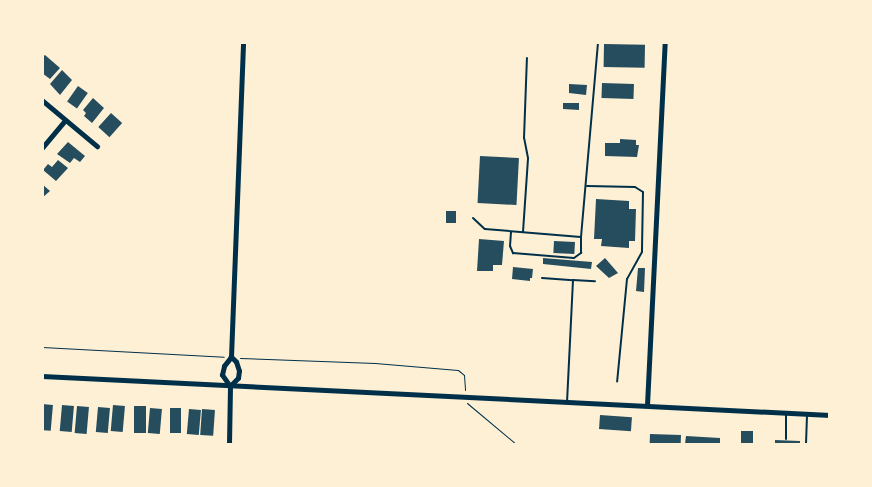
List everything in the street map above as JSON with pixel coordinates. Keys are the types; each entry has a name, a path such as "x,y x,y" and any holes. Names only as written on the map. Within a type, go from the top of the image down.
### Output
{"street":[{"path":"229,444 230,386 222,375 224,366 231,357 244,42"},
{"path":"647,405 665,42"},
{"path":"42,100 97,146"},
{"path":"42,148 66,121"},
{"path":"230,386 238,378 239,372 236,362 231,357"},
{"path":"42,376 830,415"}],"lane":[{"path":"511,231 510,246 513,254 574,258 580,253 598,42"},
{"path":"524,232 528,158 524,138 527,58"},
{"path":"587,186 635,187 643,192 642,252 627,279 617,382"},
{"path":"474,218 485,229 581,237"},
{"path":"542,278 595,281"},
{"path":"568,401 573,280"},
{"path":"786,413 786,439"},
{"path":"806,444 808,414"}],"path":[{"path":"42,347 375,363 458,370 464,375 466,402 516,444"}],"building":[{"path":"604,44 645,45 645,68 604,67"},
{"path":"45,55 60,68 50,79 42,73 42,57"},
{"path":"62,70 72,80 60,95 50,84"},
{"path":"602,83 634,84 633,99 601,98"},
{"path":"569,84 587,85 586,95 569,93"},
{"path":"78,86 88,93 77,108 67,102"},
{"path":"93,98 104,108 92,123 84,116 86,113 83,110"},
{"path":"563,103 579,103 579,110 563,109"},
{"path":"111,113 122,123 109,137 98,127"},
{"path":"620,139 636,140 636,145 639,145 637,157 605,156 605,143 620,143"},
{"path":"68,142 85,156 80,162 74,158 70,163 57,154"},
{"path":"480,156 519,158 516,205 478,203"},
{"path":"58,160 68,168 56,181 43,170 48,164 52,167"},
{"path":"42,184 50,191 42,198"},
{"path":"596,199 629,201 629,209 636,209 635,241 629,241 629,248 601,246 602,239 594,239"},
{"path":"446,211 456,211 456,223 446,223"},
{"path":"479,239 504,241 502,265 493,265 493,271 477,271"},
{"path":"554,241 575,242 574,254 553,253"},
{"path":"543,258 592,262 591,269 543,264"},
{"path":"605,258 618,273 609,278 596,266"},
{"path":"513,267 533,269 530,281 512,279"},
{"path":"638,268 645,268 644,292 636,291"},
{"path":"42,404 53,405 51,431 42,430"},
{"path":"62,405 74,406 72,432 60,431"},
{"path":"113,405 125,406 123,432 111,431"},
{"path":"77,406 89,407 87,434 75,433"},
{"path":"134,406 146,406 146,433 134,433"},
{"path":"98,407 110,408 108,433 96,432"},
{"path":"150,408 162,409 160,434 148,433"},
{"path":"170,408 181,408 181,433 170,433"},
{"path":"189,409 201,410 199,435 187,434"},
{"path":"202,409 215,410 213,436 200,435"},
{"path":"600,415 632,417 631,431 599,429"},
{"path":"741,431 753,431 753,444 741,444"},
{"path":"650,434 681,435 681,444 650,444"},
{"path":"686,436 720,438 720,444 685,444"},
{"path":"775,440 800,441 800,444 775,444"}]}
